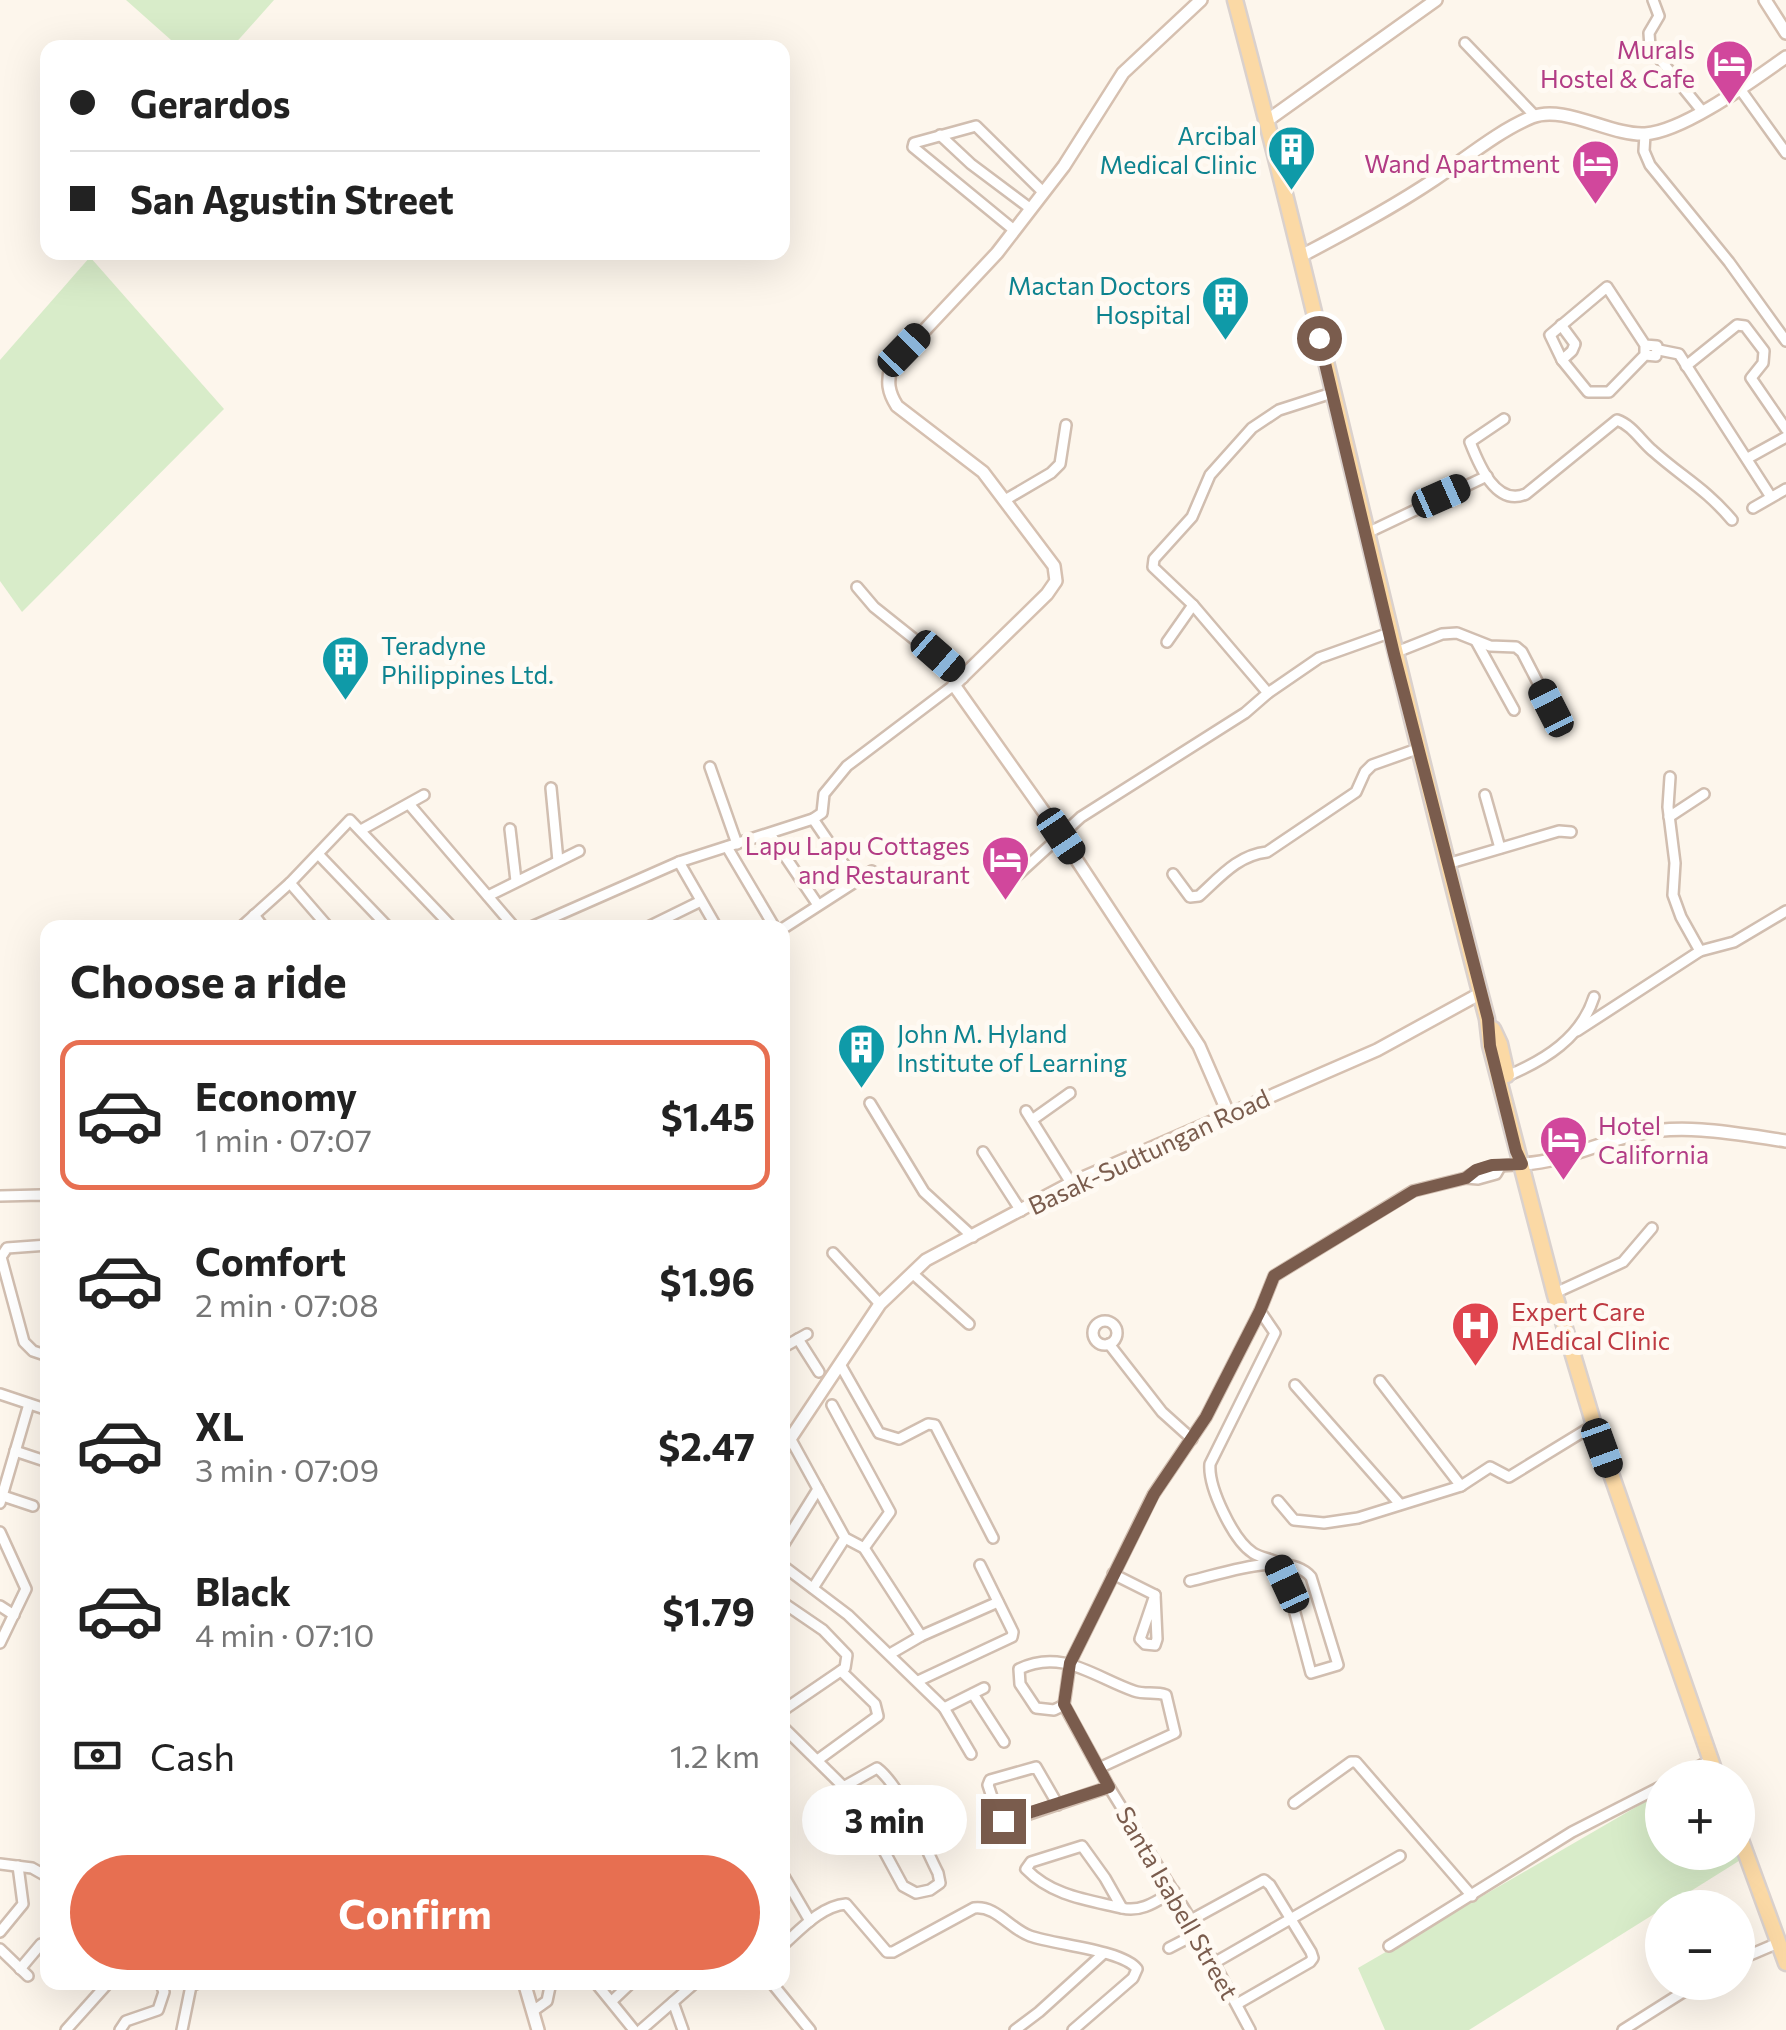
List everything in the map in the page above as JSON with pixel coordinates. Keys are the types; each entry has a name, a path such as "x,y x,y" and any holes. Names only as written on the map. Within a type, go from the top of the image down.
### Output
{"main road":[{"path":"1235,0 1268,120 1417,749 1488,1019 1500,1044 1524,1149 1522,1164"},
{"path":"1488,1019 1490,1046 1516,1151 1594,1425 1711,1760"},
{"path":"1752,1870 1786,1964"}],"street":[{"path":"856,882 817,816 824,794 847,766 958,681 1034,608 1056,581 1054,566 983,472 897,406 890,396 891,366 997,252 1031,209 1064,166 1122,73 1201,0"},
{"path":"1268,120 1436,0"},
{"path":"1653,0 1659,16 1649,33 1650,47 1702,110"},
{"path":"1765,0 1786,33"},
{"path":"1464,43 1535,116"},
{"path":"1301,256 1408,197 1535,116 1562,116 1645,134 1671,127 1740,89 1786,57"},
{"path":"1740,89 1786,153"},
{"path":"1014,230 914,143 973,126 980,128 1043,192"},
{"path":"1645,134 1644,151 1650,165 1729,262 1786,341"},
{"path":"940,135 1031,209"},
{"path":"1645,350 1607,287 1550,335 1562,360 1588,392 1608,392 1654,344 1659,350 1679,354 1771,497"},
{"path":"1561,324 1575,344 1562,360"},
{"path":"1686,366 1737,325 1744,326 1764,351 1763,363 1751,378 1786,428"},
{"path":"1268,692 1193,606 1153,567 1154,559 1192,517 1210,476 1252,428 1280,410 1332,394"},
{"path":"1504,419 1470,442 1499,493 1515,499 1526,494 1617,420 1710,494 1732,520"},
{"path":"1005,500 1060,464 1066,425"},
{"path":"1748,458 1786,437"},
{"path":"1365,534 1487,476"},
{"path":"1752,508 1786,489"},
{"path":"857,587 874,607 958,681 1199,1046 1229,1114"},
{"path":"1167,642 1193,606"},
{"path":"1010,882 1081,817 1245,713 1268,692 1319,658 1389,633"},
{"path":"1394,654 1442,634 1457,633 1490,646 1516,647 1551,708"},
{"path":"1476,640 1514,710"},
{"path":"1173,874 1190,897 1198,896 1240,860 1267,852 1356,792 1372,764 1417,749"},
{"path":"710,767 732,846 774,920"},
{"path":"1670,777 1673,895 1680,917 1700,951"},
{"path":"551,788 558,861"},
{"path":"1485,794 1500,848"},
{"path":"1669,817 1704,794"},
{"path":"361,830 424,796"},
{"path":"409,804 509,920"},
{"path":"547,920 678,862 817,816"},
{"path":"249,920 350,820 445,920"},
{"path":"510,828 516,882"},
{"path":"1447,864 1559,831 1570,832"},
{"path":"770,834 818,905"},
{"path":"488,896 578,851"},
{"path":"319,855 380,920"},
{"path":"678,862 712,920"},
{"path":"790,922 872,871"},
{"path":"290,883 322,920"},
{"path":"662,920 701,900"},
{"path":"1507,1076 1538,1060 1700,951 1734,942 1786,911"},
{"path":"254,916 257,920"},
{"name":"Basak-Sudtungan Road","path":"790,1438 880,1304 926,1260 1071,1183 1377,1050 1481,993"},
{"path":"1578,1031 1594,997"},
{"path":"1032,1120 1070,1093"},
{"path":"870,1103 924,1192 973,1238"},
{"path":"1026,1110 1071,1183"},
{"path":"1099,1768 1172,1735 1176,1729 1166,1694 1134,1691 1070,1663 1038,1661 1018,1675 1036,1708 1054,1710 1064,1704 1070,1663 1113,1574 1154,1494 1192,1439 1260,1311 1274,1276 1414,1191 1496,1174 1500,1167 1548,1162 1637,1134 1673,1130 1786,1141"},
{"path":"983,1152 1021,1211"},
{"path":"0,1196 40,1195"},
{"path":"1555,1293 1623,1262 1652,1228"},
{"path":"40,1245 7,1248 2,1256 24,1342 40,1353"},
{"path":"832,1254 880,1304"},
{"path":"912,1273 969,1324"},
{"path":"1260,1311 1275,1333 1210,1464 1209,1474 1240,1540 1253,1553 1305,1569 1311,1577 1338,1665 1311,1673 1287,1584 1277,1562"},
{"path":"790,1343 802,1336 819,1372"},
{"path":"1109,1344 1162,1412 1192,1439"},
{"path":"841,1366 879,1434 899,1439 928,1424 935,1425 993,1538"},
{"path":"1380,1381 1462,1486"},
{"path":"1295,1384 1399,1503"},
{"path":"0,1394 40,1407"},
{"path":"29,1404 1,1500 33,1506"},
{"path":"832,1404 890,1512 864,1548"},
{"path":"1278,1500 1294,1520 1358,1518 1462,1486 1490,1467 1509,1477 1594,1425"},
{"path":"790,1438 846,1538 864,1548 921,1636"},
{"path":"15,1451 40,1459"},
{"path":"790,1534 818,1489"},
{"path":"0,1532 26,1589 0,1643"},
{"path":"813,1588 846,1538"},
{"path":"1190,1581 1277,1562"},
{"path":"918,1681 1012,1637 980,1565"},
{"path":"790,1571 848,1615 918,1681 944,1708 971,1754"},
{"path":"1113,1574 1155,1595"},
{"path":"1155,1595 1155,1645 1145,1644 1140,1639 1155,1595"},
{"path":"890,1654 998,1602"},
{"path":"0,1606 14,1616"},
{"path":"790,1607 823,1630 847,1655 845,1668 790,1706"},
{"path":"819,1759 878,1713 875,1704 841,1671"},
{"path":"944,1708 984,1688"},
{"path":"973,1694 1004,1742"},
{"name":"Santa Isabell Street","path":"1064,1704 1109,1787 1191,1920 1250,2030"},
{"path":"790,1733 856,1799 902,1886 916,1893 940,1884 920,1837 881,1770 877,1768 845,1786"},
{"path":"1294,1803 1356,1762 1472,1896"},
{"path":"1058,1805 1036,1767 990,1780 988,1784 1003,1821 1058,1805 1109,1787"},
{"path":"1389,1946 1572,1832 1645,1795"},
{"path":"1122,1908 1082,1846 1027,1865 1026,1869 1039,1882 1054,1891 1122,1908 1131,1910 1146,1907 1174,1891"},
{"path":"1214,1962 1400,1856"},
{"path":"0,1864 40,1872"},
{"path":"0,1932 22,1904 18,1866"},
{"path":"1191,1920 1264,1880 1313,1958 1237,2004"},
{"path":"790,1887 810,1921"},
{"path":"790,1939 833,1906 846,1904 883,1950 894,1952 946,1922 983,1907 1027,1935 1133,1963 1138,1972 1073,2030"},
{"path":"1169,1948 1198,1933"},
{"path":"1755,1952 1778,1942"},
{"path":"0,1949 24,1972 40,1946"},
{"path":"1014,2030 1103,1954"},
{"path":"66,2030 102,1990"},
{"path":"120,2030 126,2022 158,2010 163,1990"},
{"path":"182,2030 190,1990"},
{"path":"526,1990 538,2030"},
{"path":"532,2011 547,2001 549,1990"},
{"path":"602,1990 638,2030 687,1990"},
{"path":"612,2000 623,1990"},
{"path":"778,1990 810,2030"},
{"path":"1624,2030 1671,2000"},
{"path":"673,2002 683,2030"}],"green space":[{"path":"126,0 274,0 238,40 171,40"},
{"path":"87,260 93,260 224,409 22,612 0,581 0,360"},
{"path":"1645,1802 1645,1870 1724,1870 1693,1890 1645,1890 1645,1920 1469,2030 1385,2030 1358,1968"}],"place":[{"name":"Murals Hostel & Cafe","path":"1730,106"},
{"name":"Arcibal Medical Clinic","path":"1292,192"},
{"name":"Wand Apartment","path":"1595,206"},
{"name":"Mactan Doctors Hospital","path":"1226,342"},
{"name":"Teradyne Philippines Ltd.","path":"346,702"},
{"name":"Lapu Lapu Cottages and Restaurant","path":"1005,902"},
{"name":"John M. Hyland Institute of Learning","path":"862,1090"},
{"name":"Hotel California","path":"1563,1182"},
{"name":"Expert Care MEdical Clinic","path":"1476,1368"}],"route":[{"path":"1003,1821 1109,1787 1064,1704 1070,1663 1154,1494 1206,1417 1274,1276 1414,1191 1466,1178 1492,1165 1522,1164 1319,338"}]}
